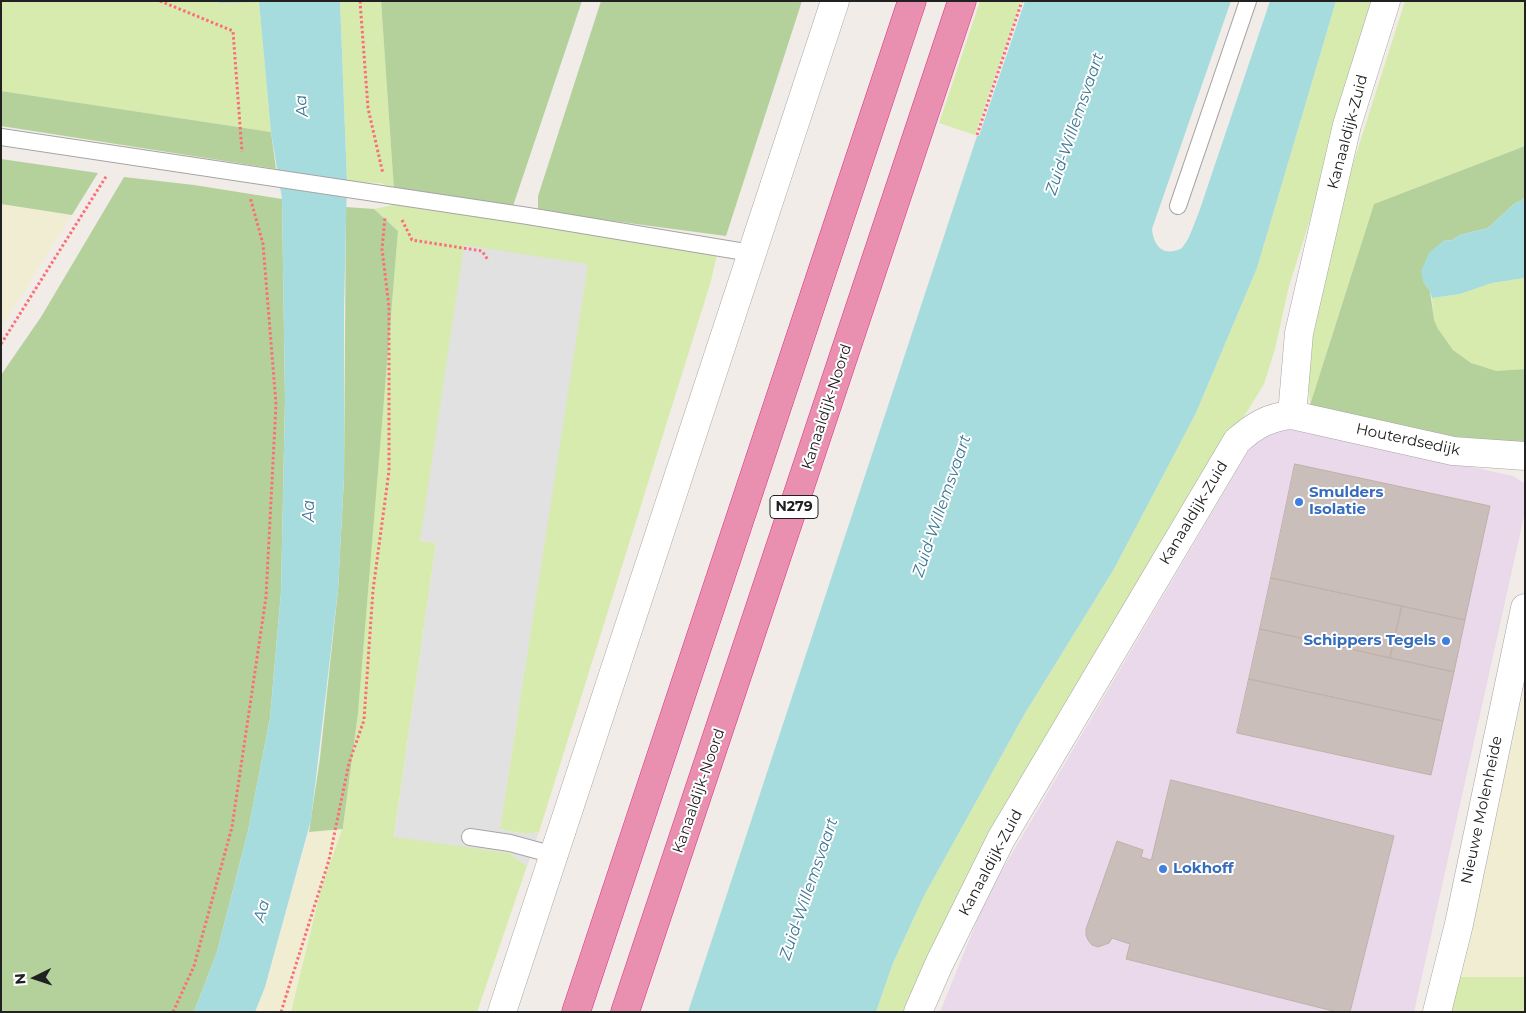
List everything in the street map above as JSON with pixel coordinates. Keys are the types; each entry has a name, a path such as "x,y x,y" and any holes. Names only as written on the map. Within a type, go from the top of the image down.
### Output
{"highway":[{"name":"N279","path":"576,1012 912,1"},
{"name":"Kanaaldijk-Noord","path":"625,1012 962,1"}],"street":[{"path":"502,1012 835,1"},
{"name":"Kanaaldijk-Zuid","path":"918,1012 939,964 1001,839 1237,441 1254,426 1266,420 1278,416 1292,415 1299,333 1347,125 1386,1"},
{"name":"Houterdsedijk","path":"1292,415 1453,451 1525,456"},
{"name":"Nieuwe Molenheide","path":"1437,1012 1459,924 1525,608"}],"lane":[{"path":"1178,206 1248,1"},
{"path":"1,138 528,216 751,253"},
{"path":"470,837 510,843 554,855"}],"path":[{"path":"160,1 233,31 244,174 263,244 276,404 266,597 232,827 194,966 173,1012"},
{"path":"360,1 368,108 393,202 412,240 482,251 488,260"},
{"path":"977,135 1022,1"},
{"path":"1,344 119,156"},
{"path":"282,1012 329,860 349,763 364,720 373,590 389,471 389,308 382,249 391,195"}],"shaded area":[{"path":"1,204 72,215 1,328"},
{"path":"464,245 588,264 500,829 525,834 539,832 527,866 509,853 394,837 436,543 420,541"},
{"path":"1289,427 1513,476 1525,484 1525,512 1414,1012 940,1012 987,896 1253,443"},
{"path":"1525,687 1525,977 1460,977"},
{"path":"343,829 321,889 291,1012 255,1012 265,987 309,832"}],"green space":[{"path":"1,1 216,1 220,3 259,1 271,132 1,91"},
{"path":"340,1 381,1 394,190 381,183 347,182"},
{"path":"381,1 582,1 513,206 394,190"},
{"path":"601,1 802,1 726,236 538,211 538,196"},
{"path":"980,1 1021,1 975,135 939,123"},
{"path":"1336,1 1379,1 1289,286 1275,349 1264,384 1140,586 905,1012 876,1012 893,963 924,896 1024,715 1114,569 1196,413 1257,268"},
{"path":"1405,1 1525,1 1525,146 1374,204 1310,405 1307,360 1344,192"},
{"path":"1,91 271,132 276,169 1,126"},
{"path":"1525,146 1525,198 1514,204 1488,228 1460,235 1452,240 1443,241 1423,281 1430,291 1434,320 1453,350 1471,363 1496,371 1525,369 1525,442 1500,442 1447,437 1318,413 1310,405 1374,204"},
{"path":"1,159 98,173 72,215 1,204"},
{"path":"124,177 194,185 282,199 285,400 281,592 270,718 248,831 217,952 194,1012 1,1012 1,375 41,317"},
{"path":"398,204 717,254 711,281 539,832 525,834 500,829 587,265 421,541 436,543 394,836 509,853 527,866 477,1012 291,1012 321,889 343,827 358,713 398,231 374,209"},
{"path":"346,207 374,209 398,231 358,713 343,829 309,832 320,758 338,590 344,477"},
{"path":"1525,278 1525,369 1488,370 1459,355 1443,339 1434,321 1432,298 1460,294 1492,283"},
{"path":"1460,977 1525,977 1525,1012 1451,1012"}],"water":[{"name":"Aa","path":"216,1 340,1 347,182 344,309 344,477 338,590 311,820 265,987 255,1012 194,1012 217,952 248,831 270,718 281,592 285,400 282,199 271,132 259,2 220,3"},
{"name":"Zuid-Willemsvaart","path":"1025,1 1231,1 1152,229 1158,246 1164,251 1169,251 1182,247 1199,212 1270,1 1336,1 1257,268 1196,413 1114,569 1024,715 924,896 893,963 876,1012 688,1012 977,136 979,136"},
{"path":"1525,198 1525,278 1492,283 1460,294 1432,298 1430,291 1423,281 1421,271 1429,253 1443,241 1452,240 1460,235 1488,228 1514,204"}],"building":[{"path":"1295,464 1490,506 1465,620 1271,578"},
{"path":"1271,578 1402,606 1390,658 1260,629"},
{"path":"1402,606 1465,620 1454,672 1390,658"},
{"path":"1260,629 1454,672 1443,721 1249,679"},
{"path":"1249,679 1443,721 1431,775 1237,733"},
{"path":"1171,780 1394,836 1350,1012 1337,1012 1126,959 1130,944 1112,938 1109,943 1098,947 1092,945 1088,940 1086,929 1117,841 1143,850 1141,857 1151,860"}],"place":[{"name":"Smulders Isolatie","path":"1299,502"},
{"name":"Schippers Tegels","path":"1446,641"},
{"name":"Lokhoff","path":"1163,869"}]}
